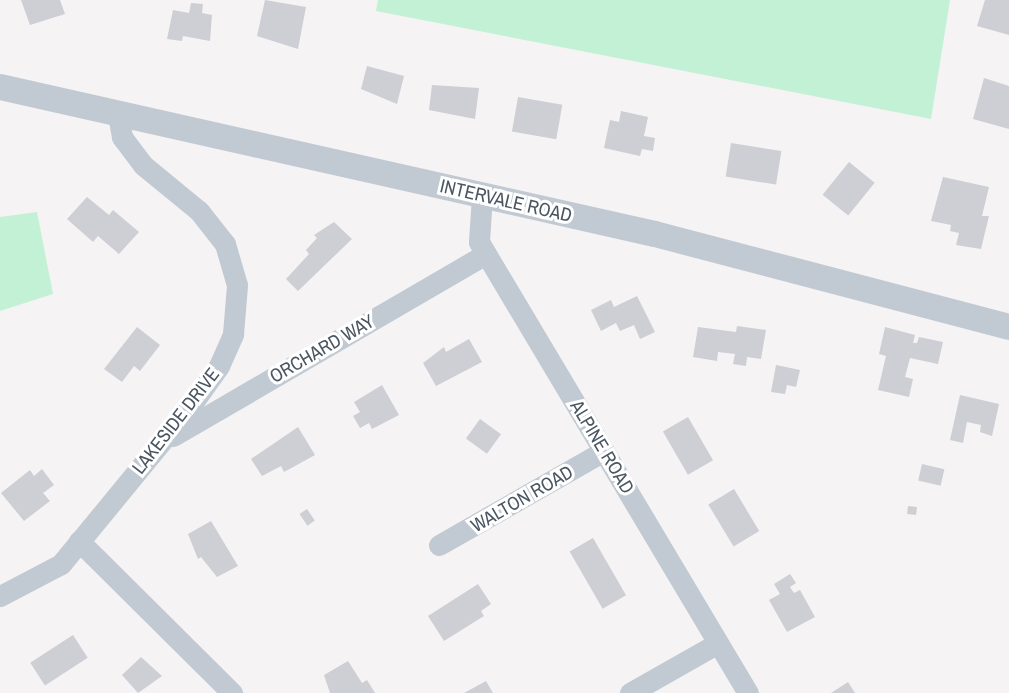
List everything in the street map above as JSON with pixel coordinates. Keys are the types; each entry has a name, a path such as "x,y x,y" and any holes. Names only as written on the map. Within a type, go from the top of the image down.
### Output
{"street":[{"name":"INTERVALE ROAD","path":"2,86 668,238 1009,327"},
{"name":"LAKESIDE DRIVE","path":"79,541 159,444 226,354 238,309 237,285 225,244 209,221 143,165 122,137 118,114"},
{"name":"ALPINE ROAD","path":"482,195 479,242 748,693"},
{"name":"ORCHARD WAY","path":"159,444 486,254"},
{"name":"WALTON ROAD","path":"439,545 604,451"},
{"path":"0,596 61,564 79,541 232,693"},
{"path":"630,693 718,643"}],"green space":[{"path":"378,0 950,0 931,119 376,11"},
{"path":"37,212 53,294 0,311 0,217"}],"building":[{"path":"21,0 60,0 65,14 30,25"},
{"path":"265,0 306,7 298,49 257,36"},
{"path":"985,0 1009,0 1009,35 977,26"},
{"path":"191,3 203,4 202,13 212,15 210,41 183,36 182,41 167,39 173,10 189,13"},
{"path":"367,66 404,76 397,104 361,89"},
{"path":"984,78 1009,86 1009,129 973,119"},
{"path":"432,85 479,88 475,119 429,110"},
{"path":"518,97 562,105 556,139 512,131"},
{"path":"621,111 648,117 644,136 655,138 653,151 642,149 640,156 604,148 610,120 619,122"},
{"path":"731,143 781,151 776,185 726,177"},
{"path":"849,162 875,183 848,215 823,195"},
{"path":"943,177 989,187 982,216 989,216 981,249 956,245 959,233 950,231 951,225 931,221"},
{"path":"87,197 109,215 113,210 139,232 119,254 98,236 93,242 67,219"},
{"path":"334,222 352,239 298,291 286,279 309,254 306,250 317,238 314,235"},
{"path":"637,296 655,332 640,339 634,325 620,331 616,323 601,331 591,310 611,300 614,307"},
{"path":"737,326 766,330 761,359 747,357 746,366 733,364 735,354 718,352 717,361 693,357 698,327 736,332"},
{"path":"137,327 160,345 140,371 134,366 122,382 104,369"},
{"path":"885,327 915,335 913,343 917,343 919,337 943,342 938,364 910,358 905,377 913,379 909,397 878,390 886,356 879,354"},
{"path":"469,339 482,362 436,386 423,363 444,347 446,352"},
{"path":"776,365 800,370 796,387 787,385 785,394 771,392"},
{"path":"382,385 399,415 372,429 369,423 360,428 353,416 360,412 354,402"},
{"path":"960,395 999,404 992,436 980,432 981,425 967,422 963,443 950,440"},
{"path":"688,417 713,460 688,475 663,431"},
{"path":"480,419 501,434 487,454 466,438"},
{"path":"298,427 315,455 284,472 281,466 262,476 251,459"},
{"path":"922,464 944,469 941,486 918,481"},
{"path":"42,469 54,485 43,493 50,501 24,521 1,493 30,470 34,476"},
{"path":"734,489 759,531 734,546 708,504"},
{"path":"908,506 917,507 916,515 907,514"},
{"path":"307,509 315,521 307,526 300,514"},
{"path":"211,521 238,566 217,577 201,557 198,559 188,534"},
{"path":"593,538 626,595 603,609 570,552"},
{"path":"790,574 796,583 790,587 794,593 800,590 815,617 787,632 769,600 780,594 774,584"},
{"path":"478,584 491,604 481,611 484,616 444,641 428,616"},
{"path":"73,635 88,658 45,685 30,663"},
{"path":"141,657 162,676 138,693 122,675"},
{"path":"348,661 362,683 367,680 375,693 330,693 324,675"},
{"path":"486,681 493,693 464,693"},
{"path":"848,682 855,693 831,693"}]}
